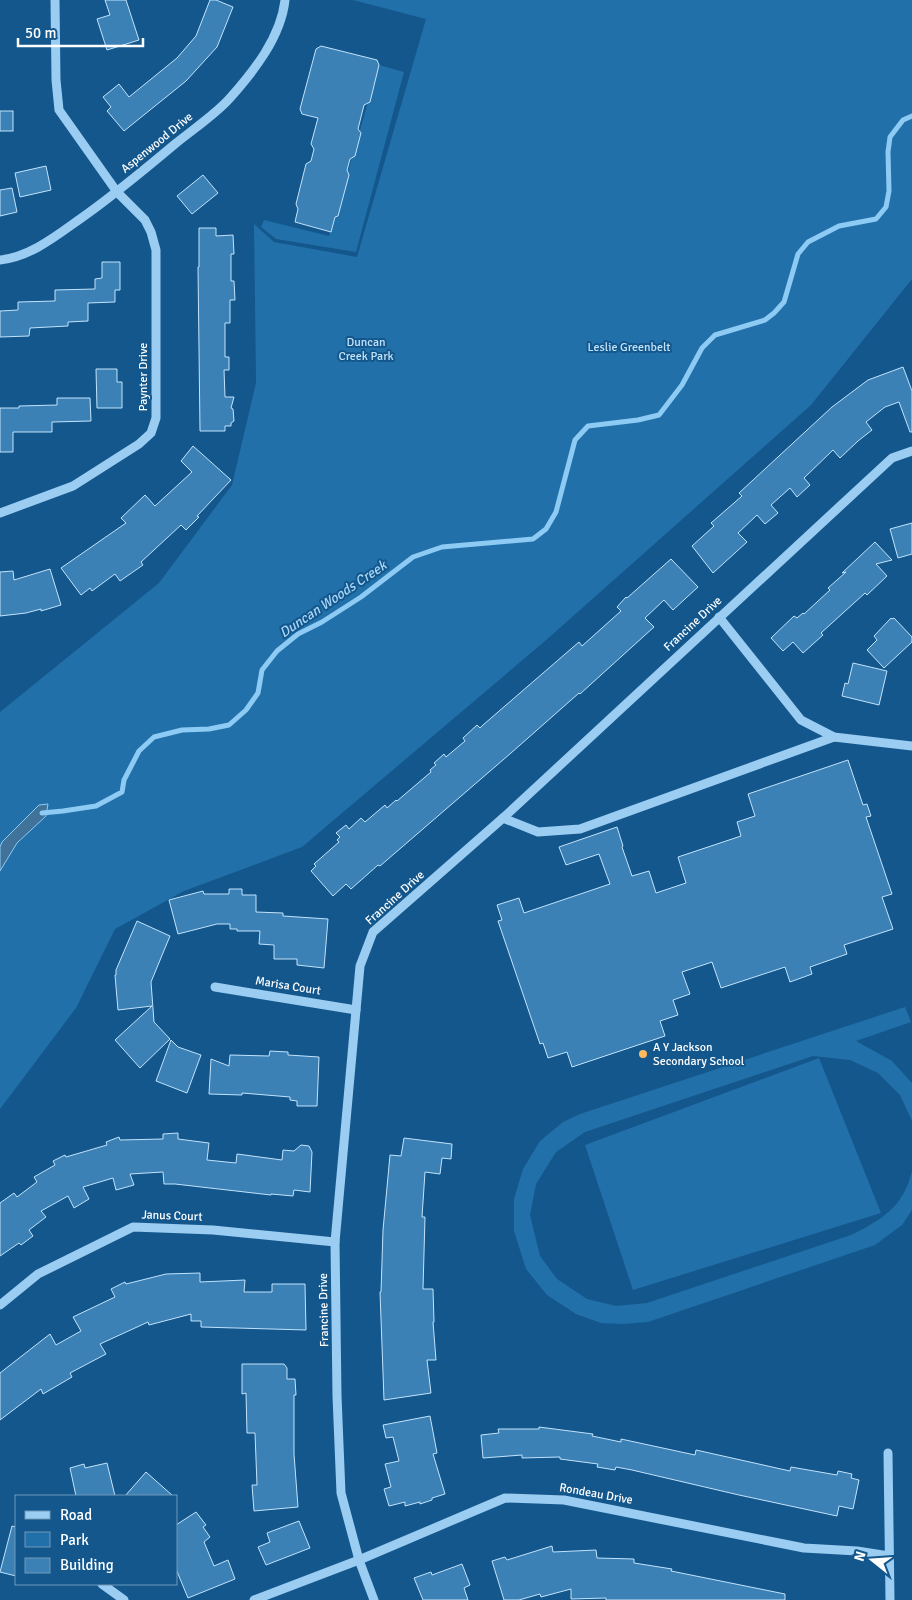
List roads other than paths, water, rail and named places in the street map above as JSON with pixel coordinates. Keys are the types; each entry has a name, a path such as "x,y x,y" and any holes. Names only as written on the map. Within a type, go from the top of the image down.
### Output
{"street":[{"name":"Paynter Drive","path":"0,513 73,486 139,444 151,433 156,418 156,250 151,232 145,220 117,192 59,110 56,80 55,0"},
{"name":"Aspenwood Drive","path":"0,260 32,251 54,238 117,192 228,100 254,69 272,38 284,10 286,0"},
{"name":"Francine Drive","path":"374,1600 359,1560 341,1493 337,1396 335,1242 360,966 373,932 503,818 892,458 912,451"},
{"path":"719,617 801,720 834,737 912,746"},
{"path":"503,818 538,832 580,829 834,737"},
{"name":"Marisa Court","path":"216,987 356,1010"},
{"name":"Janus Court","path":"0,1305 38,1274 133,1227 213,1230 335,1242"},
{"path":"888,1453 890,1600"},
{"name":"Rondeau Drive","path":"254,1600 359,1560 506,1498 564,1500 804,1548 856,1551 889,1556"},
{"path":"103,1585 124,1600"}],"waterway":[{"name":"Duncan Woods Creek","path":"42,813 96,806 122,792 124,780 139,751 154,737 182,730 209,729 229,725 246,710 258,693 262,670 277,651 298,634 322,622 361,597 413,557 442,547 533,539 546,529 556,512 575,440 588,426 638,420 659,415 682,385 702,348 715,335 765,320 784,302 798,254 808,242 839,226 876,219 886,207 889,191 888,152 890,137 903,120 912,116"}],"place":[{"name":"A Y Jackson Secondary School","path":"643,1054"}],"park label":[{"name":"Leslie Greenbelt","path":"629,347"},
{"name":"Duncan Creek Park","path":"366,349"}]}
